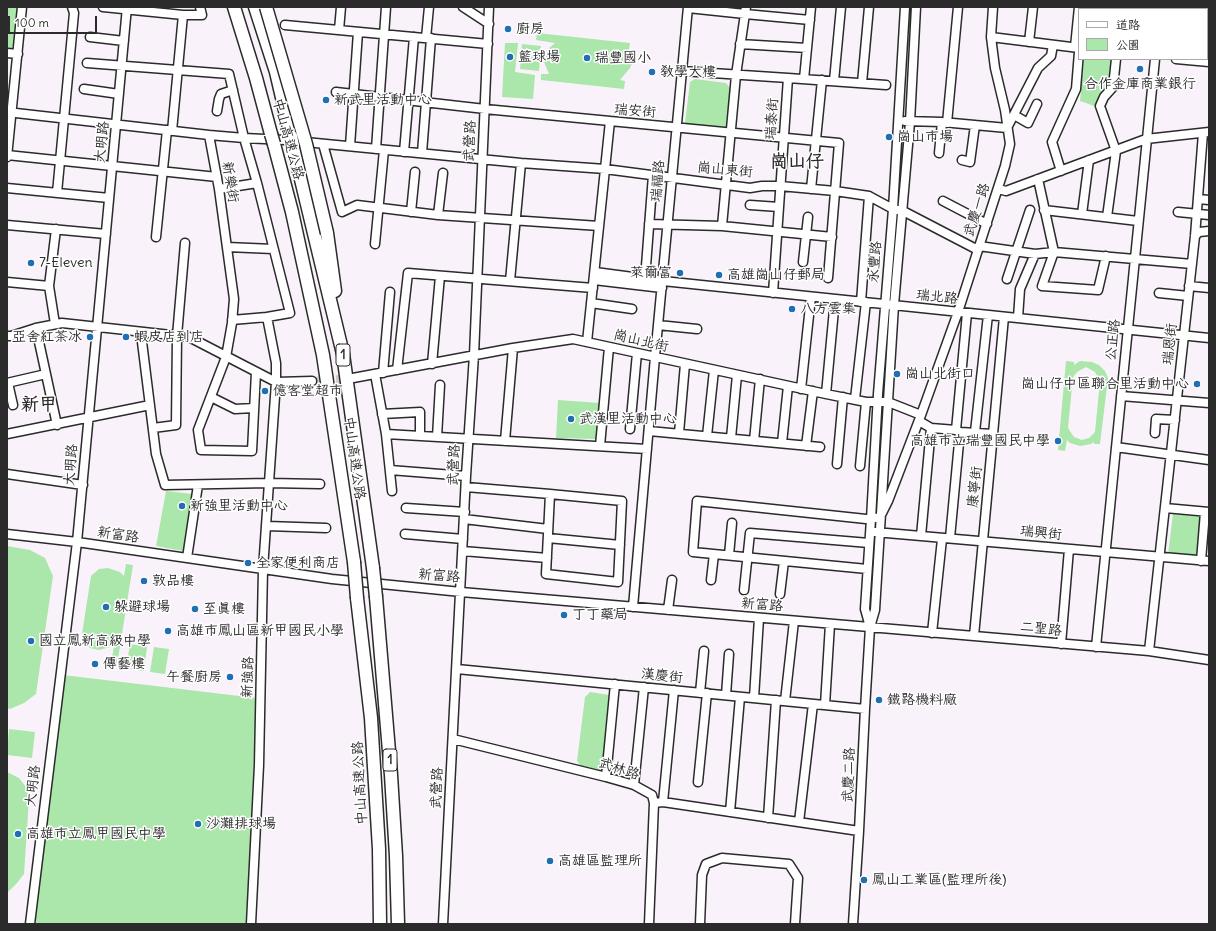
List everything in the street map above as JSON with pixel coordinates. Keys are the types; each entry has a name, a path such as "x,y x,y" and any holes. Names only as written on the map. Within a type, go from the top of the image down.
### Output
{"highway":[{"name":"中山高速公路","path":"233,7 256,78 283,140 343,354 376,597 392,782 398,924"},
{"name":"中山高速公路","path":"256,7 276,72 292,212 323,355 354,562 372,726 379,849 380,924"},
{"path":"266,7 306,144 327,233 343,354"}],"street":[{"path":"22,7 18,54 9,112 7,156 217,177"},
{"path":"57,193 74,13 72,7"},
{"path":"103,7 127,8 183,15 201,11"},
{"path":"338,30 342,7"},
{"path":"374,244 378,209 380,97 386,7"},
{"path":"422,153 426,102 429,7"},
{"path":"463,7 489,24"},
{"name":"武營路","path":"443,924 466,476 474,355 489,7"},
{"path":"688,7 746,11 810,20"},
{"name":"瑞福路","path":"633,607 648,430 688,7"},
{"path":"804,79 811,7"},
{"path":"834,81 841,7"},
{"path":"862,83 869,7"},
{"name":"永豐路","path":"871,519 877,402 893,209 905,7"},
{"name":"永豐路","path":"880,517 894,305 910,122 916,7"},
{"path":"939,153 945,123 958,7"},
{"name":"武慶一路","path":"920,418 958,312 987,224 1010,144 995,68 991,37 993,7"},
{"path":"1029,42 1033,7"},
{"name":"大明路","path":"30,924 77,542 127,8"},
{"path":"722,226 736,75 746,11"},
{"path":"156,237 163,172 178,70 183,15"},
{"path":"285,25 488,44"},
{"path":"350,146 358,32"},
{"path":"90,37 124,41"},
{"path":"404,152 414,37"},
{"path":"991,37 1078,49 1076,89 1052,142 1061,171"},
{"path":"740,44 807,48"},
{"path":"898,121 1007,128 1038,68 1051,56 1053,45"},
{"path":"7,53 18,54"},
{"path":"1107,217 1116,150 1100,106 1104,97 1114,87 1116,60"},
{"name":"公正路","path":"1096,647 1155,60"},
{"path":"1198,60 1209,62"},
{"path":"87,63 229,74 244,138 257,182 290,313 267,318 232,320"},
{"name":"瑞泰街","path":"682,71 788,78 773,293"},
{"path":"788,78 886,85"},
{"path":"811,189 822,80"},
{"path":"84,89 119,94"},
{"path":"217,111 218,99 221,94 233,90"},
{"name":"瑞安街","path":"336,92 485,109 839,143 835,191"},
{"path":"1014,116 1028,123 1037,104"},
{"path":"9,112 209,135"},
{"path":"587,342 610,121"},
{"path":"962,160 970,162 975,125"},
{"path":"998,189 1006,191 1146,140 1206,132"},
{"name":"瑞恩街","path":"1149,651 1195,236 1200,170 1206,132"},
{"name":"崗山東街","path":"209,135 283,140 521,163 605,169 750,188 780,186 835,191 869,196 893,209 903,212 979,248 1035,254 1054,252 1192,264"},
{"name":"新樂街","path":"209,135 219,190 234,299 226,357 198,430 201,450 252,451 254,408"},
{"path":"322,144 342,212 357,206 480,218 599,226"},
{"path":"1082,214 1089,160"},
{"path":"510,281 521,163"},
{"path":"1200,170 1209,171"},
{"path":"411,212 415,172"},
{"path":"438,214 443,173"},
{"path":"645,279 653,175"},
{"path":"1038,179 1054,252 1042,286 1098,290 1106,256"},
{"path":"219,190 257,182"},
{"path":"7,188 109,198"},
{"path":"828,278 835,191"},
{"path":"855,400 863,302 869,196"},
{"path":"1198,199 1209,200"},
{"path":"943,201 987,224"},
{"path":"750,205 779,207"},
{"path":"1007,279 1030,210"},
{"path":"1044,210 1138,221"},
{"path":"1178,212 1209,215"},
{"path":"802,262 808,216"},
{"path":"649,224 722,226 832,237"},
{"path":"7,225 106,234"},
{"path":"55,324 49,286 56,229"},
{"path":"1195,236 1199,232 1209,231"},
{"path":"153,428 176,424 177,336 185,243"},
{"path":"227,247 273,249"},
{"path":"1018,318 1020,289 1035,254"},
{"path":"397,370 408,273 510,281 645,279 662,285"},
{"path":"432,364 440,276"},
{"path":"594,280 662,285"},
{"path":"7,282 49,286"},
{"name":"瑞北路","path":"662,285 835,299 1209,338"},
{"path":"1189,286 1209,288"},
{"path":"390,292 379,373 382,414 386,434 392,491"},
{"path":"1159,293 1188,296"},
{"path":"801,388 811,297"},
{"path":"826,394 835,299"},
{"path":"591,303 632,309"},
{"path":"932,633 946,539 958,431 967,313"},
{"path":"975,432 988,315"},
{"name":"康寧街","path":"974,636 1004,317"},
{"name":"新強路","path":"251,924 259,765 263,569 276,382 276,363 267,318"},
{"path":"8,336 36,328 62,323 189,337 276,382 312,382"},
{"path":"658,325 697,329"},
{"path":"36,328 57,425"},
{"path":"144,332 142,342 156,454 164,485 269,483 320,484"},
{"name":"崗山北街","path":"353,378 513,348 574,339 855,400 866,402 888,402 920,418 931,428"},
{"path":"600,446 609,347"},
{"path":"505,440 513,348"},
{"path":"630,429 637,353"},
{"path":"679,433 685,364"},
{"path":"707,436 714,370"},
{"path":"211,397 235,409 254,408 256,372"},
{"path":"13,405 8,383 46,374"},
{"path":"731,438 737,375"},
{"path":"754,441 760,379"},
{"path":"437,437 440,385"},
{"path":"782,443 788,386"},
{"path":"806,446 813,391"},
{"path":"1121,396 1209,403"},
{"path":"837,464 843,397"},
{"path":"860,466 866,402"},
{"path":"7,434 150,405"},
{"path":"382,414 420,412 420,436"},
{"name":"武慶二路","path":"853,924 870,627 875,610 880,517 888,501 920,418"},
{"path":"1155,432 1156,419 1175,420"},
{"path":"921,536 931,428 993,434"},
{"path":"648,430 820,447"},
{"path":"386,434 647,449"},
{"path":"1116,447 1209,460"},
{"path":"390,470 466,476"},
{"path":"7,474 83,485"},
{"path":"187,558 198,485"},
{"path":"466,487 550,494 622,501 618,582 546,574 550,494"},
{"path":"867,569 693,552 697,501 871,519 880,517"},
{"path":"406,508 548,529"},
{"path":"1165,508 1207,512 1205,561"},
{"name":"武慶二路","path":"870,627 865,609 871,519"},
{"path":"729,555 732,523"},
{"path":"267,526 326,528"},
{"name":"瑞興街","path":"870,532 1205,561"},
{"path":"744,590 750,533 869,543"},
{"name":"新富路","path":"7,534 77,542 332,579 461,592 870,627"},
{"path":"405,534 463,539"},
{"path":"548,538 620,544"},
{"path":"1061,644 1069,549"},
{"path":"463,551 546,558"},
{"path":"711,580 714,554"},
{"path":"780,594 784,561"},
{"path":"668,610 672,580"},
{"path":"754,698 759,618"},
{"path":"785,701 794,621"},
{"path":"825,705 830,624"},
{"name":"二聖路","path":"870,627 1149,651 1209,660"},
{"path":"698,782 704,693 704,651"},
{"path":"726,695 729,654"},
{"name":"漢慶街","path":"457,669 865,709"},
{"path":"606,777 615,684"},
{"path":"634,785 644,687"},
{"path":"649,924 658,803 674,690"},
{"path":"730,812 740,697"},
{"path":"768,818 776,700"},
{"path":"799,822 813,704"},
{"name":"武林路","path":"453,739 634,785 652,795 658,803"},
{"path":"658,803 859,831"},
{"path":"700,924 702,875 706,864 722,858 789,864 798,878 795,924"}],"green space":[{"path":"7,7 20,7 16,54 7,53"},
{"path":"537,33 630,43 629,50 622,50 631,59 632,63 630,68 620,80 625,81 624,89 541,80 541,74 549,74 544,62 549,48 555,43 536,40"},
{"name":"籃球場","path":"505,43 518,43 515,72 535,75 533,99 502,97"},
{"path":"522,44 541,46 539,71 520,69"},
{"path":"1084,60 1112,60 1112,94 1103,109 1080,101"},
{"path":"695,79 726,83 730,88 727,124 724,128 689,126 685,123 690,82"},
{"path":"1066,361 1074,362 1074,365 1080,361 1092,362 1099,365 1105,371 1108,378 1100,444 1094,444 1094,442 1080,446 1070,443 1067,440 1065,451 1058,450","holes":["1086,367 1095,372 1100,381 1095,432 1089,438 1082,440 1074,437 1068,428 1073,377 1077,372"]},
{"path":"558,400 600,403 598,435 596,439 556,438"},
{"path":"166,491 193,494 183,551 156,546"},
{"path":"1173,514 1204,517 1200,558 1168,555"},
{"path":"7,546 30,550 45,558 53,576 36,694 24,703 10,709 7,708"},
{"path":"126,564 133,565 117,665 111,664 114,646 99,650 90,648 85,643 82,634 91,576 99,569 108,568 120,572 124,576"},
{"path":"130,644 147,647 144,671 126,668"},
{"path":"154,647 169,649 165,674 150,672"},
{"path":"63,675 256,698 248,924 35,924"},
{"path":"590,692 609,695 611,698 604,768 602,771 580,765 577,761 585,697"},
{"path":"9,729 35,732 32,758 7,755"},
{"name":"高雄市立鳳甲國民中學","path":"7,772 19,778 26,787 29,799 24,874 7,893"}],"tunnel":[{"path":"312,381 351,378"}],"place":[{"name":"廚房","path":"508,29"},
{"name":"籃球場","path":"510,57"},
{"name":"瑞豐國小","path":"587,58"},
{"name":"合作金庫商業銀行","path":"1140,69"},
{"name":"教學大樓","path":"652,72"},
{"name":"新武里活動中心","path":"326,100"},
{"name":"崗山市場","path":"889,137"},
{"name":"7-Eleven","path":"31,263"},
{"name":"萊爾富","path":"680,273"},
{"name":"高雄崗山仔郵局","path":"719,275"},
{"name":"八方雲集","path":"792,309"},
{"name":"亞舍紅茶冰","path":"90,337"},
{"name":"蝦皮店到店","path":"126,337"},
{"name":"崗山北街口","path":"897,374"},
{"name":"崗山仔中區聯合里活動中心","path":"1197,384"},
{"name":"億客堂超市","path":"265,391"},
{"name":"武漢里活動中心","path":"571,419"},
{"name":"高雄市立瑞豐國民中學","path":"1058,441"},
{"name":"新強里活動中心","path":"182,506"},
{"name":"全家便利商店","path":"248,563"},
{"name":"敦品樓","path":"144,581"},
{"name":"躲避球場","path":"106,607"},
{"name":"至真樓","path":"195,609"},
{"name":"丁丁藥局","path":"564,615"},
{"name":"高雄市鳳山區新甲國民小學","path":"168,631"},
{"name":"國立鳳新高級中學","path":"31,641"},
{"name":"傳藝樓","path":"95,664"},
{"name":"午餐廚房","path":"230,677"},
{"name":"鐵路機料廠","path":"879,700"},
{"name":"沙灘排球場","path":"198,824"},
{"name":"高雄市立鳳甲國民中學","path":"18,834"},
{"name":"高雄區監理所","path":"550,861"},
{"name":"鳳山工業區(監理所後)","path":"864,880"}],"district":[{"name":"崗山仔","path":"797,162"},
{"name":"新甲","path":"39,405"}]}
